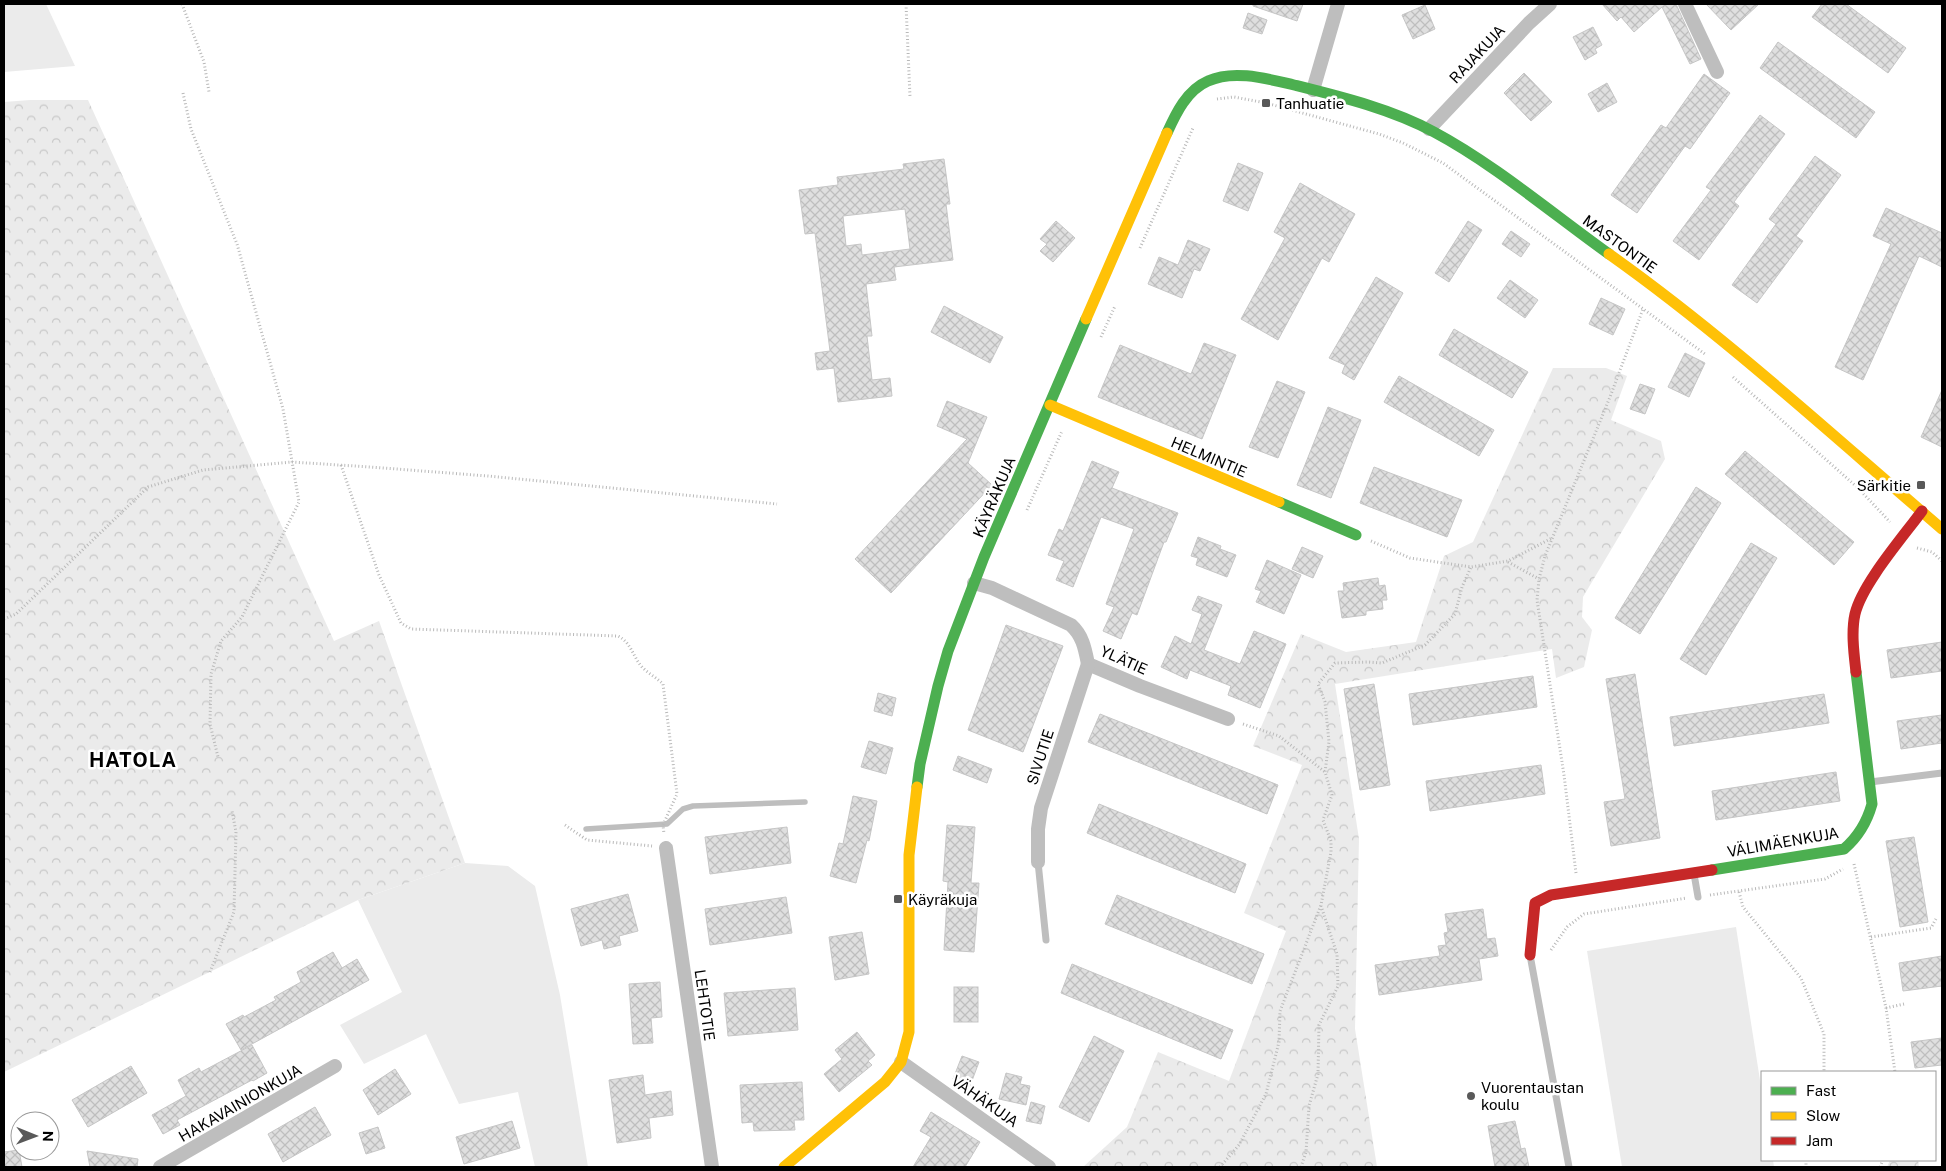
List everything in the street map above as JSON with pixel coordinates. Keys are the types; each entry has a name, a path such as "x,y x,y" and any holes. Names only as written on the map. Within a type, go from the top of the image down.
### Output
{"street":[{"path":"1313,90 1338,4"},
{"name":"RAJAKUJA","path":"1429,129 1529,23 1550,4"},
{"path":"1684,4 1717,72"},
{"name":"MASTONTIE","path":"1230,76 1278,82 1313,90 1396,115 1429,129 1457,145 1688,312 1939,527"},
{"name":"KÄYRÄKUJA","path":"784,1167 885,1082 896,1070 900,1062 909,1032 909,855 914,794 938,686 948,651 974,583 1158,152 1184,102 1198,86 1215,78 1230,76"},
{"name":"HELMINTIE","path":"1050,405 1356,535"},
{"name":"VÄLIMÄENKUJA","path":"1530,955 1535,904 1551,895 1844,849 1858,836 1872,804 1855,665 1853,624 1859,601 1901,538 1922,511"},
{"name":"YLÄTIE","path":"974,583 992,588 1071,625 1083,641 1088,664 1228,719"},
{"name":"SIVUTIE","path":"1038,862 1040,808 1088,664"},
{"name":"LEHTOTIE","path":"666,848 712,1167"},
{"name":"VÄHÄKUJA","path":"900,1062 1050,1167"},
{"name":"HAKAVAINIONKUJA","path":"160,1167 335,1066"}],"lane":[{"path":"1870,782 1942,773"},
{"path":"1038,862 1046,940"},
{"path":"1694,872 1698,897"},
{"path":"1530,955 1569,1167"}],"path":[{"path":"182,4 204,62 209,92"},
{"path":"906,4 910,97"},
{"path":"183,93 191,129 237,244 283,409 299,502 242,617 221,641 211,674 210,724 218,757"},
{"path":"1211,101 1234,97 1266,103 1379,134 1443,163 1710,357"},
{"path":"1138,252 1196,122"},
{"path":"1100,340 1115,305"},
{"path":"1582,916 1537,600 1539,579 1545,556 1610,397 1643,309"},
{"path":"1730,374 1858,488 1886,517 1901,538 1918,549 1932,552 1942,562"},
{"path":"1025,514 1068,414"},
{"path":"4,619 16,614 148,486 203,470 292,462 488,476 777,504"},
{"path":"342,466 379,575 401,623 410,629 618,636 627,641 644,669 663,684 677,794 663,825 666,848 587,840 565,825"},
{"path":"1910,553 1918,549 1939,527"},
{"path":"1356,535 1410,558 1471,567 1508,561 1552,538"},
{"path":"1508,561 1539,579"},
{"path":"1220,1167 1239,1145 1266,1094 1280,1042 1280,1011 1321,905 1331,852 1331,841 1323,820 1332,795 1326,772 1329,742 1326,702 1318,684 1335,663 1382,663 1425,645 1455,614 1462,587 1471,567"},
{"path":"1228,719 1279,736 1326,772"},
{"path":"210,972 234,912 236,832 232,811"},
{"path":"1549,954 1560,934 1567,926 1582,916 1647,903 1825,879 1834,875 1856,857"},
{"path":"1852,861 1855,865 1886,1008 1895,1071"},
{"path":"1739,892 1743,907 1801,978 1824,1034 1824,1071"},
{"path":"1302,1167 1306,1152 1309,1106 1318,1074 1319,1025 1338,986 1337,954 1321,905"},
{"path":"1871,937 1931,928 1937,917"},
{"path":"1886,1008 1904,1004"}],"green space":[{"path":"4,4 46,4 75,66 4,72"},
{"path":"88,100 334,641 379,621 465,863 358,900 4,1072 4,102"},
{"path":"1553,368 1606,368 1627,376 1611,420 1661,441 1665,459 1583,597 1582,617 1592,630 1584,667 1556,678 1552,649 1335,684 1359,839 1355,1029 1377,1167 1083,1167 1127,1127 1158,1052 1229,1081 1286,931 1244,913 1302,765 1253,746 1301,634 1346,652 1416,642 1444,556 1473,542"},
{"path":"465,863 508,866 535,886 560,995 588,1167 535,1167 518,1092 459,1104 426,1034 364,1064 340,1025 402,992 358,900"},
{"path":"1736,927 1761,1087 1761,1161 1773,1161 1774,1167 1622,1167 1587,951"},
{"path":"1890,1161 1918,1161 1919,1167 1887,1167"}],"building":[{"path":"1253,4 1303,4 1297,21 1253,6"},
{"path":"1602,4 1676,4 1701,59 1690,64 1662,7 1634,32 1621,17 1617,21"},
{"path":"1706,4 1759,4 1731,30"},
{"path":"1822,4 1846,4 1906,48 1888,73 1812,17"},
{"path":"1425,5 1435,29 1413,39 1402,15"},
{"path":"1248,13 1267,20 1262,34 1243,28"},
{"path":"1593,27 1602,45 1595,49 1597,53 1585,60 1573,37"},
{"path":"1778,42 1875,112 1856,138 1760,68"},
{"path":"1524,73 1552,102 1531,121 1504,93"},
{"path":"1704,74 1730,93 1690,149 1685,146 1637,213 1611,195 1661,125 1666,128"},
{"path":"1607,83 1617,102 1598,112 1588,94"},
{"path":"1760,115 1785,134 1734,202 1739,206 1699,260 1673,241 1711,190 1706,187"},
{"path":"1815,156 1841,175 1796,236 1803,241 1757,303 1732,285 1776,224 1769,219"},
{"path":"944,159 950,204 946,204 953,260 894,267 896,280 866,284 872,336 867,336 872,380 890,378 892,396 838,402 834,368 817,370 815,353 830,351 815,233 805,234 799,190 838,185 837,177 904,169 903,164","holes":["905,209 910,249 862,255 861,244 846,246 843,216"]},
{"path":"1238,163 1263,173 1248,211 1223,201"},
{"path":"1300,183 1355,214 1329,262 1322,258 1278,340 1241,319 1285,238 1274,232"},
{"path":"1886,208 1942,233 1942,267 1919,256 1863,380 1835,367 1891,244 1873,236"},
{"path":"1056,221 1075,238 1053,262 1040,251 1047,244 1040,239"},
{"path":"1468,221 1482,230 1449,282 1435,273"},
{"path":"1511,231 1530,244 1521,257 1502,244"},
{"path":"1188,240 1210,249 1200,271 1194,269 1182,298 1148,284 1159,257 1178,265"},
{"path":"1376,277 1403,293 1354,380 1342,373 1345,365 1329,358"},
{"path":"1510,280 1538,300 1525,318 1497,298"},
{"path":"1601,298 1625,309 1613,335 1589,324"},
{"path":"944,306 1003,337 990,363 931,332"},
{"path":"1454,329 1528,372 1512,398 1439,355"},
{"path":"1204,343 1236,355 1202,439 1098,397 1120,345 1191,374"},
{"path":"1685,353 1705,363 1689,397 1668,387"},
{"path":"1399,376 1494,430 1479,456 1384,402"},
{"path":"1277,381 1305,392 1278,458 1249,447"},
{"path":"1640,384 1655,389 1645,414 1630,409"},
{"path":"1942,390 1942,447 1921,437"},
{"path":"947,401 987,417 968,463 992,485 891,593 855,559 967,439 937,426"},
{"path":"1328,407 1361,420 1331,498 1297,485"},
{"path":"1745,451 1854,542 1834,565 1725,474"},
{"path":"1092,461 1119,472 1112,488 1178,513 1166,542 1164,542 1137,615 1132,613 1121,639 1103,631 1114,607 1106,604 1134,529 1101,517 1073,587 1056,580 1064,561 1048,555 1059,529 1063,531"},
{"path":"1374,467 1462,500 1447,537 1360,503"},
{"path":"1696,487 1721,503 1640,634 1615,618"},
{"path":"1198,537 1221,546 1220,549 1236,555 1227,577 1196,565 1198,558 1191,556"},
{"path":"1751,543 1777,558 1706,675 1680,659"},
{"path":"1302,547 1323,556 1313,578 1292,569"},
{"path":"1267,560 1301,575 1284,614 1256,602 1261,591 1255,589"},
{"path":"1378,578 1379,586 1385,585 1387,600 1382,600 1383,609 1366,611 1366,615 1342,618 1338,591 1344,591 1343,583"},
{"path":"1198,596 1222,605 1204,650 1240,664 1254,631 1286,644 1260,708 1228,695 1231,686 1190,670 1187,679 1161,667 1175,636 1191,644 1202,614 1192,610"},
{"path":"1006,625 1063,646 1023,752 968,730"},
{"path":"1942,642 1942,671 1891,678 1887,650"},
{"path":"1635,674 1660,838 1611,846 1604,802 1625,799 1606,679"},
{"path":"1533,676 1537,707 1413,725 1409,694"},
{"path":"1374,684 1390,785 1360,790 1344,689"},
{"path":"878,693 896,698 892,716 874,711"},
{"path":"1824,694 1829,723 1674,746 1670,717"},
{"path":"1100,714 1278,785 1267,814 1088,742"},
{"path":"1942,715 1942,743 1901,749 1897,721"},
{"path":"869,741 893,748 886,774 861,767"},
{"path":"958,756 992,769 987,783 953,770"},
{"path":"1541,765 1545,794 1430,811 1426,781"},
{"path":"1836,772 1840,801 1716,820 1712,791"},
{"path":"853,796 877,801 869,841 867,840 856,883 830,876 839,843 843,844"},
{"path":"1099,804 1246,864 1235,893 1087,833"},
{"path":"947,825 975,827 971,883 979,883 974,952 944,950 948,882 943,881"},
{"path":"787,827 791,863 710,874 705,837"},
{"path":"1914,837 1928,922 1900,927 1886,841"},
{"path":"628,894 638,931 619,936 621,945 604,949 602,940 581,946 571,909"},
{"path":"1117,895 1264,954 1252,984 1105,924"},
{"path":"786,897 792,933 710,945 705,909"},
{"path":"1483,909 1487,939 1495,938 1498,956 1479,959 1482,980 1379,995 1375,965 1440,956 1438,946 1446,945 1444,933 1448,932 1445,914"},
{"path":"862,932 869,974 835,980 829,937"},
{"path":"333,952 342,968 357,959 369,980 241,1050 226,1024 276,1000 274,997 301,982 297,972"},
{"path":"1942,956 1942,986 1903,991 1899,963"},
{"path":"1072,964 1233,1030 1221,1059 1061,993"},
{"path":"660,982 662,1017 651,1018 653,1043 633,1044 629,984"},
{"path":"954,987 978,987 978,1022 954,1022"},
{"path":"795,988 798,1030 728,1036 724,993"},
{"path":"857,1032 875,1055 868,1061 872,1065 839,1092 824,1074 842,1059 835,1050"},
{"path":"1094,1036 1124,1051 1089,1122 1059,1107"},
{"path":"1942,1038 1942,1065 1915,1068 1911,1042"},
{"path":"252,1045 267,1073 177,1120 180,1125 163,1134 152,1115 186,1096 178,1080 199,1068 201,1072"},
{"path":"962,1056 979,1062 970,1086 953,1079"},
{"path":"131,1066 147,1093 88,1127 72,1100"},
{"path":"395,1069 411,1094 378,1115 363,1090"},
{"path":"1006,1073 1022,1077 1020,1084 1030,1086 1026,1105 999,1099"},
{"path":"643,1075 645,1095 671,1091 673,1115 649,1118 651,1138 617,1143 609,1080"},
{"path":"802,1082 804,1120 794,1120 795,1130 754,1131 753,1122 742,1123 740,1085"},
{"path":"1031,1102 1045,1106 1041,1124 1026,1121"},
{"path":"315,1107 331,1135 283,1162 268,1134"},
{"path":"931,1112 980,1142 965,1167 913,1167 931,1137 920,1131"},
{"path":"512,1121 520,1148 464,1164 456,1137"},
{"path":"1515,1121 1521,1149 1525,1148 1529,1167 1495,1167 1488,1126"},
{"path":"378,1127 385,1148 366,1154 359,1133"},
{"path":"10,1151 10,1161 21,1161 22,1167 4,1167 4,1152"},
{"path":"87,1151 138,1159 137,1167 90,1167"}],"waterway":[{"path":"586,829 667,824 683,809 693,806 805,802"}],"traffic: fast":[{"path":"1167,133 1178,110 1188,96 1201,85 1218,77 1251,76 1348,99 1418,124 1456,145 1501,174 1609,254"},
{"path":"917,787 920,764 948,651 984,557 1086,319"},
{"path":"1279,502 1356,535"},
{"path":"1712,870 1844,849 1858,834 1865,823 1872,804 1856,672"}],"traffic: slow":[{"path":"1086,319 1167,133"},
{"path":"1609,254 1737,353 1942,529"},
{"path":"1050,405 1279,502"},
{"path":"784,1167 885,1082 901,1062 909,1032 909,855 917,787"}],"traffic: jam":[{"path":"1856,672 1853,628 1859,602 1874,575 1922,511"},
{"path":"1530,955 1535,903 1551,895 1712,870"}],"place":[{"name":"Tanhuatie","path":"1266,103"},
{"name":"Särkitie","path":"1921,485"},
{"name":"Käyräkuja","path":"898,899"},
{"name":"Vuorentaustan koulu","path":"1471,1096"}],"district":[{"name":"HATOLA","path":"133,760"}]}
